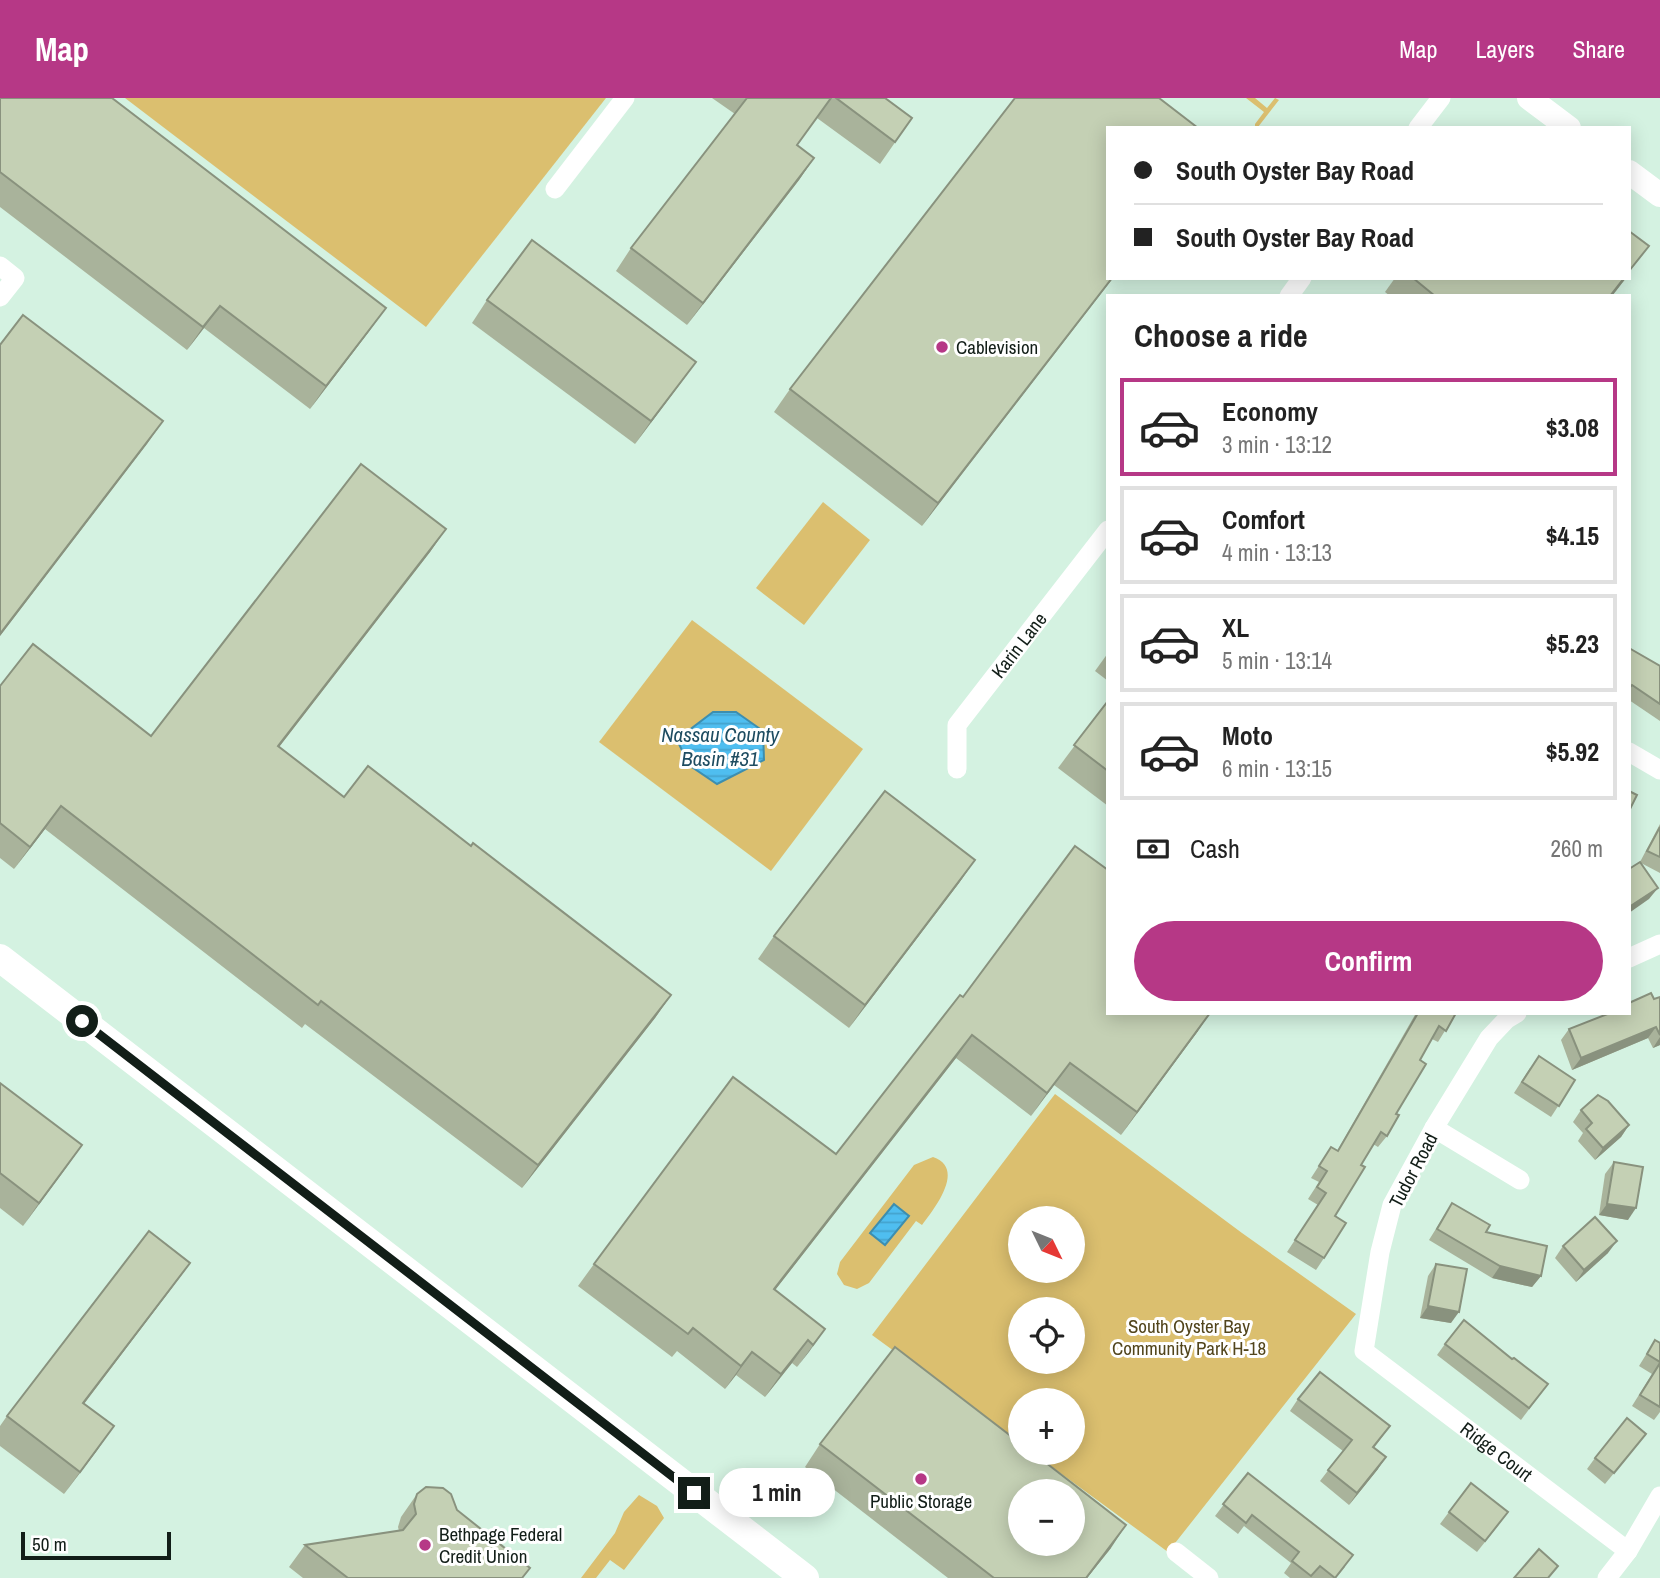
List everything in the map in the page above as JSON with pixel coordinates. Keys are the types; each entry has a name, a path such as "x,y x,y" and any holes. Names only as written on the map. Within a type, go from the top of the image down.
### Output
{"main road":[{"path":"0,958 805,1578"}],"street":[{"path":"555,189 625,98"},
{"path":"1420,126 1441,98"},
{"path":"1538,101 1567,126"},
{"path":"1631,174 1660,195"},
{"path":"0,266 15,278 0,298"},
{"name":"Karin Lane","path":"957,769 957,725 1106,533"},
{"path":"1631,753 1660,770"},
{"path":"1631,957 1660,944"},
{"name":"Tudor Road","path":"1364,1351 1380,1252 1392,1205 1434,1128 1489,1038 1514,1015"},
{"path":"1434,1128 1520,1180"},
{"name":"Ridge Court","path":"1364,1351 1628,1551"},
{"path":"1608,1578 1628,1551 1660,1496"},
{"path":"1176,1552 1209,1578"}],"green space":[{"path":"125,98 606,98 426,327"},
{"path":"1246,98 1255,98 1267,108 1275,98 1279,100 1259,126 1255,126 1264,112"},
{"path":"823,502 870,540 804,625 756,588"},
{"path":"692,620 863,749 771,871 599,742"},
{"name":"South Oyster Bay Community Park H-18","path":"1055,1094 1356,1314 1168,1552 1085,1491 1085,1479 1068,1479 1049,1465 1085,1465 1085,1388 1008,1388 1008,1434 872,1335"},
{"path":"933,1157 943,1162 947,1170 945,1189 934,1209 922,1225 916,1221 869,1283 857,1289 844,1285 837,1274 840,1262 914,1165"},
{"path":"639,1495 657,1506 664,1518 624,1570 610,1560 596,1578 581,1578 615,1533 624,1512"}],"water":[{"name":"Nassau County Basin #31","path":"713,712 736,712 763,731 764,760 717,784 689,765 679,744 688,731"},
{"path":"894,1204 909,1216 885,1245 870,1233"}],"building":[{"path":"0,98 112,98 386,308 326,386 220,306 203,327 0,172"},
{"path":"747,98 831,98 797,145 814,158 703,303 631,248"},
{"path":"836,98 885,98 912,118 895,142"},
{"name":"Cablevision","path":"1015,98 1159,98 1195,126 1106,126 1106,280 1110,280 938,503 790,389"},
{"path":"1631,232 1649,246 1631,268"},
{"path":"532,240 696,362 651,421 487,300"},
{"path":"1415,280 1622,280 1612,294 1433,294"},
{"path":"23,315 163,421 0,634 0,345"},
{"path":"361,464 446,529 278,746 344,797 368,766 671,995 538,1165 321,1001 318,1005 61,806 30,847 0,823 0,686 33,644 151,736"},
{"path":"1631,649 1660,666 1660,704 1632,685"},
{"path":"1106,704 1106,769 1074,745"},
{"path":"885,791 975,860 865,1005 774,936"},
{"path":"1631,792 1637,795 1631,807"},
{"path":"1660,827 1660,857 1647,851"},
{"path":"1075,846 1106,869 1106,1015 1209,1015 1137,1112 1070,1063 1047,1093 972,1035 774,1289 825,1329 813,1345 808,1340 781,1374 752,1352 741,1366 693,1328 688,1334 594,1264 733,1077 836,1154 960,995 963,997"},
{"path":"1640,862 1658,888 1631,906 1631,868"},
{"path":"1651,993 1654,999 1660,997 1660,1035 1656,1027 1581,1058 1569,1029 1605,1015 1631,1015 1631,1002"},
{"path":"1417,1015 1455,1015 1446,1031 1439,1026 1420,1060 1426,1064 1396,1114 1399,1115 1387,1136 1381,1132 1361,1165 1365,1167 1335,1216 1346,1223 1324,1258 1295,1240 1326,1193 1317,1187 1327,1171 1319,1166 1331,1147 1338,1151"},
{"path":"1539,1056 1575,1080 1559,1106 1522,1082"},
{"path":"0,1083 82,1145 39,1203 0,1173"},
{"path":"1598,1095 1608,1101 1629,1125 1603,1148 1586,1129 1592,1123 1581,1110"},
{"path":"1614,1162 1643,1167 1636,1208 1607,1204"},
{"path":"1452,1203 1490,1225 1486,1232 1547,1246 1541,1276 1500,1266 1437,1229"},
{"path":"1595,1217 1617,1241 1584,1270 1563,1246"},
{"path":"149,1231 190,1263 83,1403 114,1426 80,1472 7,1416"},
{"path":"1436,1264 1467,1269 1459,1312 1428,1306"},
{"path":"1464,1320 1548,1384 1529,1408 1445,1344"},
{"path":"1655,1340 1660,1343 1660,1362 1647,1354"},
{"name":"Public Storage","path":"895,1347 1008,1434 1008,1465 1049,1465 1067,1479 1008,1479 1008,1556 1085,1556 1085,1493 1126,1525 1086,1578 994,1578 820,1444"},
{"path":"1660,1363 1660,1407 1640,1395"},
{"path":"1320,1372 1390,1426 1373,1447 1386,1457 1357,1493 1328,1470 1352,1440 1298,1399"},
{"path":"1627,1418 1646,1434 1614,1473 1595,1458"},
{"path":"1248,1473 1353,1555 1335,1578 1320,1566 1311,1576 1292,1561 1299,1552 1252,1515 1246,1523 1223,1504"},
{"path":"1471,1483 1508,1512 1485,1541 1449,1512"},
{"path":"426,1487 443,1488 451,1494 457,1510 530,1568 522,1578 348,1578 305,1545 403,1530 416,1514 414,1504 417,1494"},
{"path":"1539,1549 1558,1566 1548,1578 1514,1578"}],"place":[{"name":"Cablevision","path":"942,347"},
{"name":"Public Storage","path":"921,1479"},
{"name":"Bethpage Federal Credit Union","path":"425,1545"}],"route":[{"path":"82,1021 694,1493"}]}
